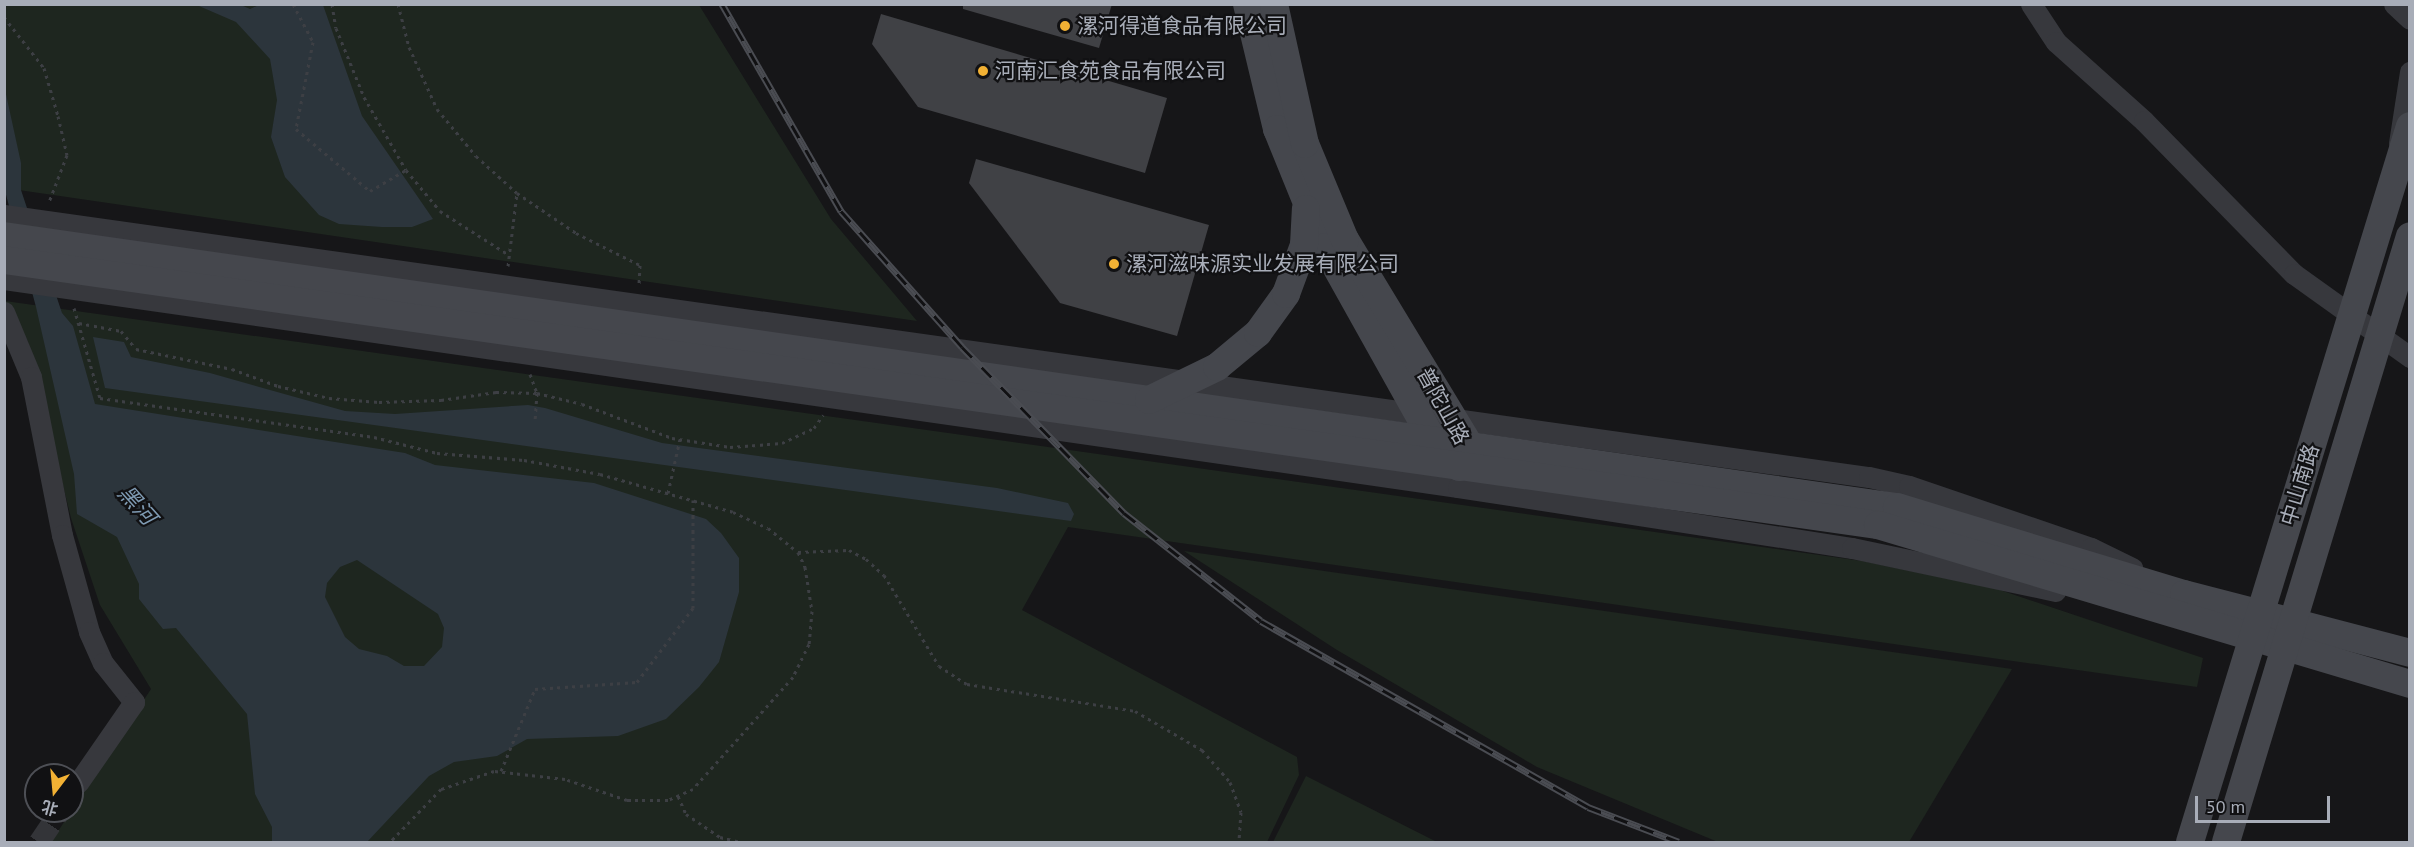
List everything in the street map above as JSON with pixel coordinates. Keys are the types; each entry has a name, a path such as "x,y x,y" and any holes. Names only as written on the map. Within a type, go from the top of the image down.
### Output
{"main road":[{"name":"普陀山路","path":"1247,4 1277,129 1325,247 1433,440 1463,466"},
{"name":"普陀山路","path":"1274,4 1305,144 1345,240 1454,419 1463,466"},
{"name":"中山南路","path":"2190,843 2409,126"},
{"path":"1147,401 1189,384 1217,367 1258,333 1286,294 1304,245 1306,200"},
{"path":"4,236 50,253 1463,466 1878,525 2179,604 2409,653"},
{"name":"中山南路","path":"2226,843 2409,236"},
{"path":"6,273 50,253 1433,440"},
{"path":"2179,604 2409,684"}],"street":[{"path":"2031,4 2056,42 2144,121 2294,274 2409,357"},
{"path":"2394,4 2409,19"},
{"path":"2393,182 2409,72"},
{"path":"4,215 50,253 522,353 835,399 1463,466"},
{"path":"50,253 637,302 1189,384 1419,414 1909,486 2091,548 2179,604"},
{"path":"4,312 31,377 62,536 89,632 102,663 134,702 84,774"}],"path":[{"path":"293,4 313,42 296,129 370,191 406,170"},
{"path":"332,4 336,28 364,97 406,170 440,211 509,255"},
{"path":"398,4 410,47 438,109 450,124 476,156 517,193 576,232 640,265 637,302"},
{"path":"4,17 44,68 67,155 50,253 80,323 100,398 374,437 437,453 524,460 600,474 733,512 768,528 798,552 805,567 812,611 809,644 793,677 693,789 668,800 627,800 565,779 501,771 441,789 390,843"},
{"path":"80,323 121,331 136,349 232,369 278,386 329,398 379,402 441,400 496,392 537,393 582,404 618,421 680,442 730,447 782,443 814,428 835,399"},
{"path":"522,353 537,393 535,419"},
{"path":"668,492 680,442"},
{"path":"501,771 536,689 637,682 693,608 693,500"},
{"path":"798,552 849,550 866,559 884,576 939,666 967,684 1135,711 1202,750 1230,782 1241,812 1239,843"},
{"path":"678,796 686,814 720,837 740,843"}],"shaded area":[{"path":"5,5 699,5 831,219 917,321 5,188"},
{"path":"5,301 1862,561 1997,589 2203,658 2197,687 1068,527 1022,610 1297,757 1299,775 1267,842 51,842 63,823 84,823 84,792 151,689 100,605 71,518 28,342"},
{"path":"1184,551 2012,669 1909,842 1718,842 1537,767 1337,650"},
{"path":"1306,776 1437,842 1273,842"}],"water":[{"path":"174,5 241,5 250,9 259,5 323,5 362,116 433,219 412,227 382,227 339,224 319,215 285,177 271,137 277,100 270,59 236,22 199,6"},
{"name":"黑河","path":"4,85 21,163 21,190 62,313 73,326 95,404 405,453 435,465 594,483 706,519 721,533 739,558 739,592 719,662 699,687 666,719 618,736 527,739 497,756 454,762 429,776 367,842 272,842 272,827 255,794 247,714 176,628 163,629 139,599 139,584 117,537 77,514 74,474 36,307 5,191","holes":["357,560 438,614 444,628 442,647 424,666 404,666 387,656 359,649 345,637 325,597 327,583 340,567"]},
{"path":"93,337 124,342 131,357 210,373 345,411 395,414 528,405 662,443 997,488 1068,503 1074,514 1071,521 105,388"}],"building":[{"name":"漯河得道食品有限公司","path":"963,4 1112,4 1099,48 963,9"},
{"name":"河南汇食苑食品有限公司","path":"881,14 1167,98 1145,173 918,107 872,44"},
{"name":"漯河滋味源实业发展有限公司","path":"976,159 1209,225 1177,336 1060,303 969,183"}],"tunnel":[{"path":"39,842 52,823"}],"railway":[{"path":"722,4 841,211 962,347 1124,513 1261,621 1588,807 1679,842"}],"place":[{"name":"漯河得道食品有限公司","path":"1065,26"},
{"name":"河南汇食苑食品有限公司","path":"983,71"},
{"name":"漯河滋味源实业发展有限公司","path":"1114,264"}]}
